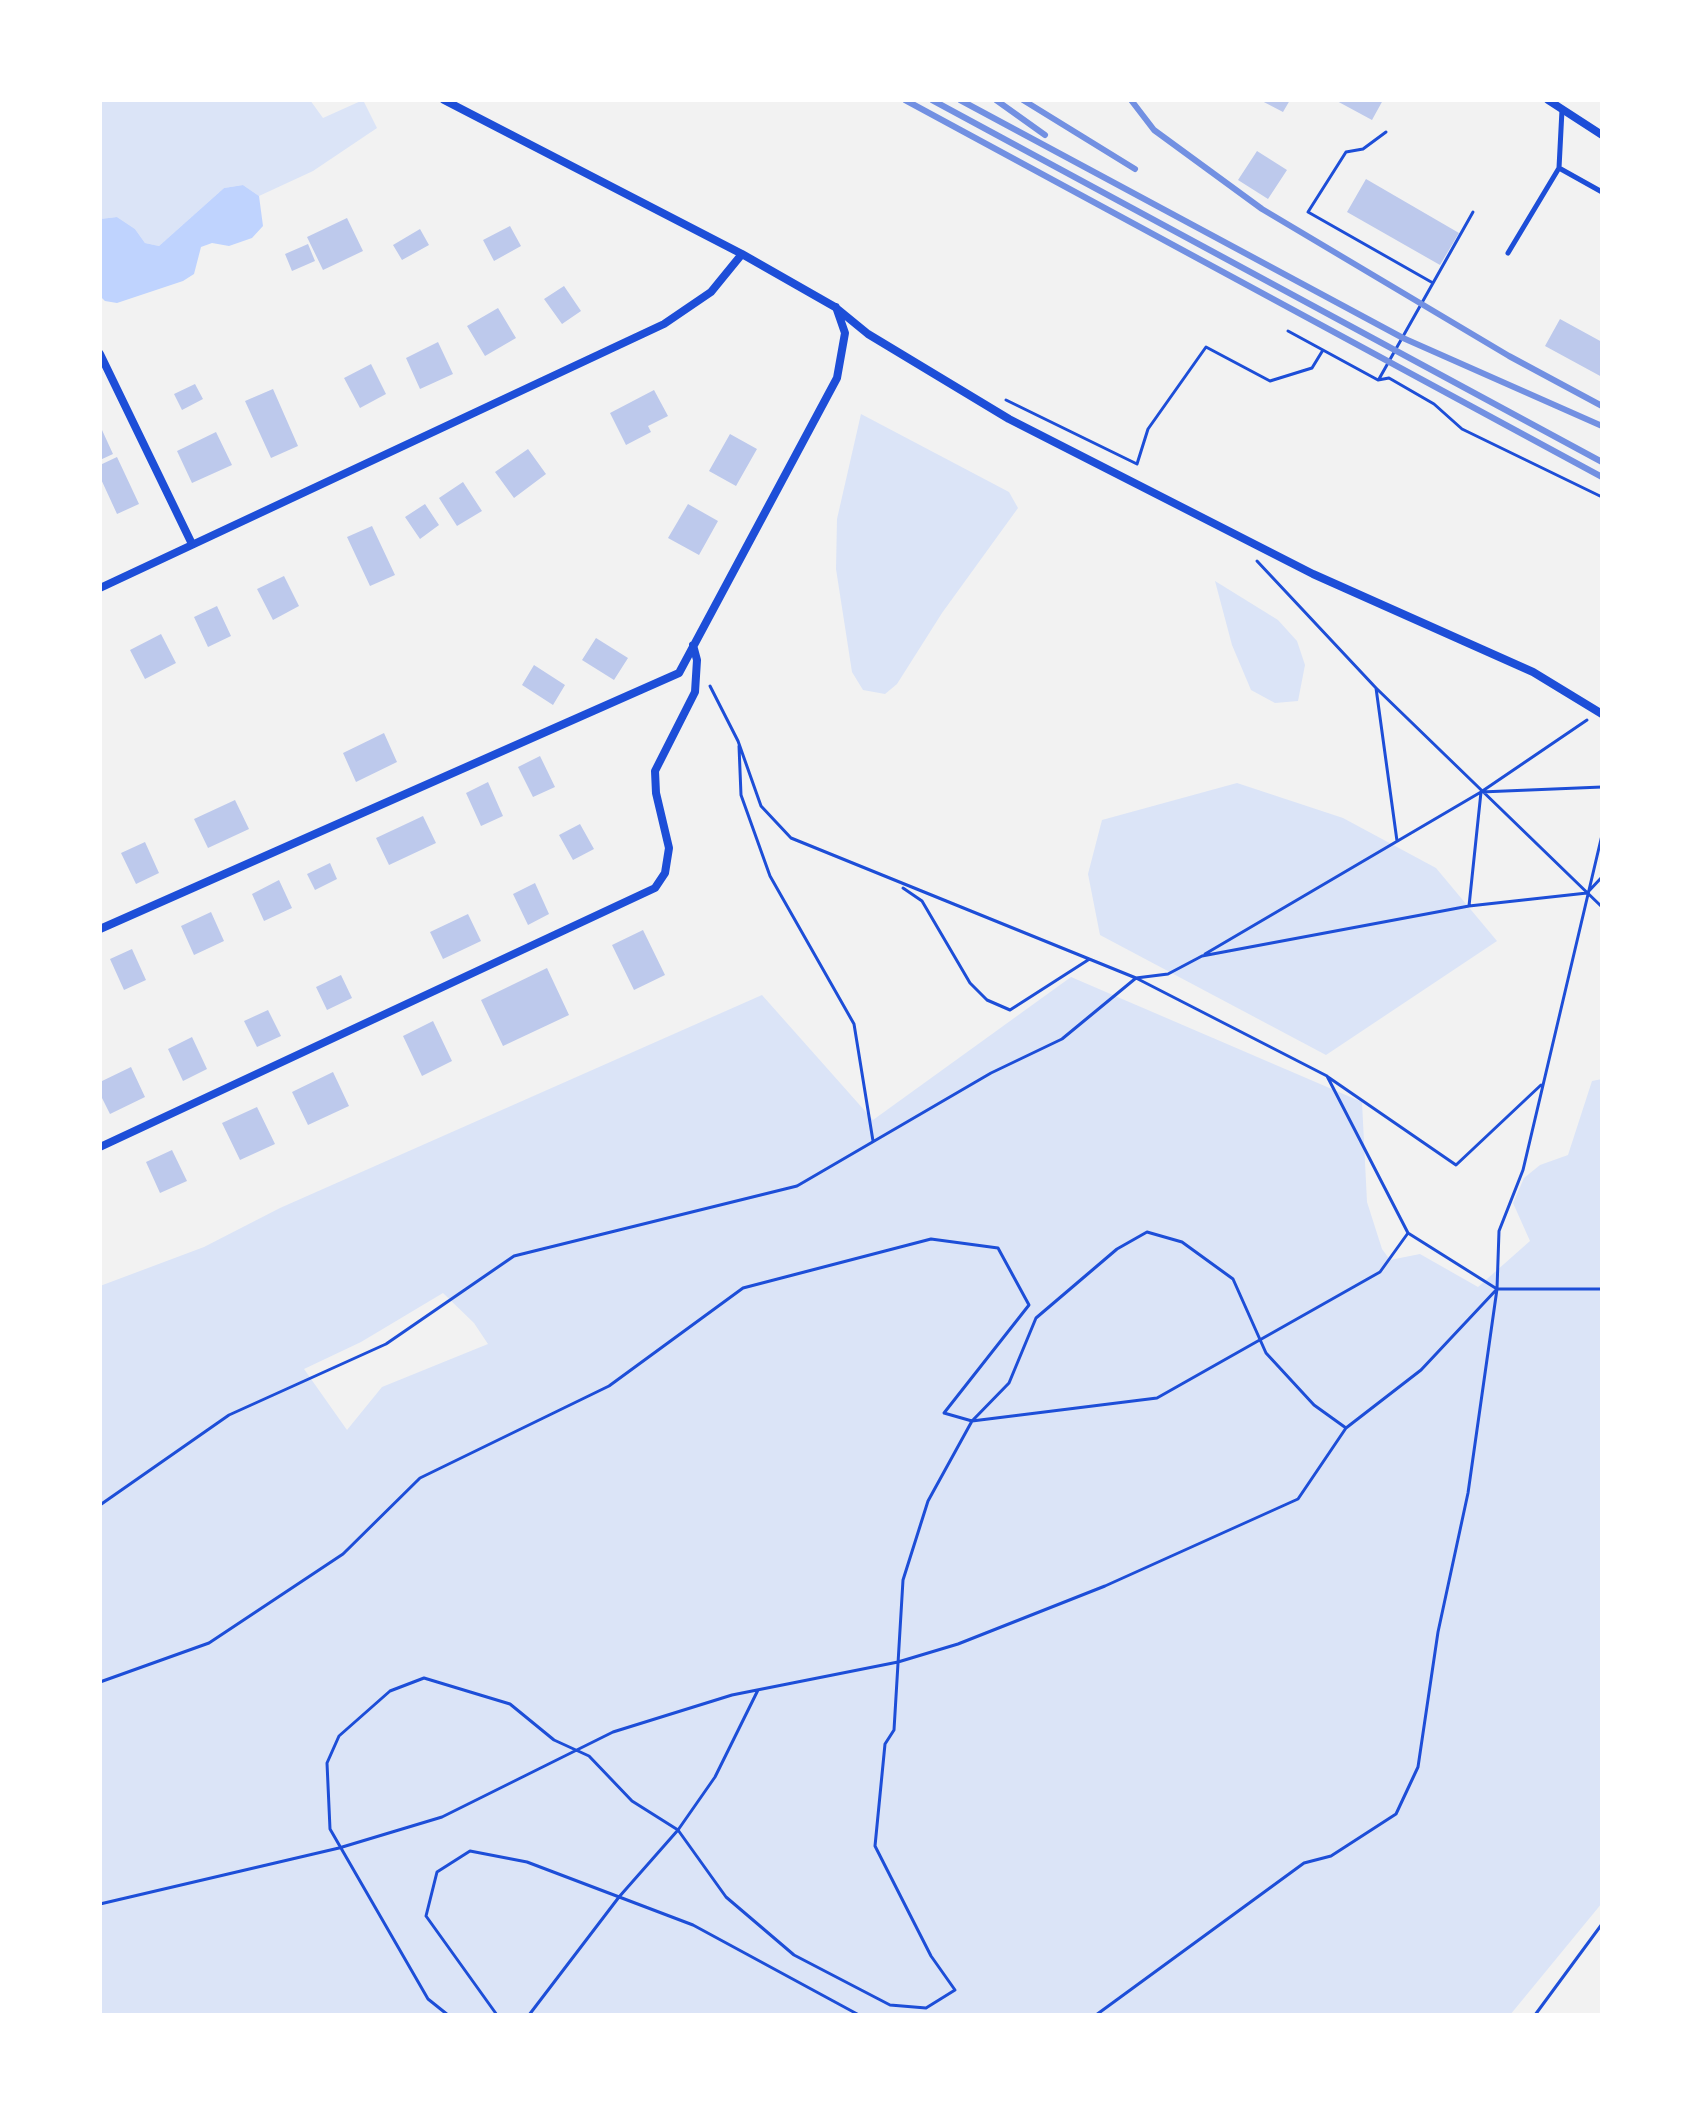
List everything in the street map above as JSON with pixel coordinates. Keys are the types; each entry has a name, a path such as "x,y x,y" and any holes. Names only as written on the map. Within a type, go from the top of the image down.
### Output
{"street":[{"path":"444,100 742,254 835,307 868,334 1009,419 1313,574 1533,672 1601,713"},
{"path":"1548,100 1602,135"},
{"path":"100,588 664,324 711,292 742,254"},
{"path":"100,929 679,673 837,378 845,333 835,307"},
{"path":"100,354 192,544"},
{"path":"100,1147 655,888 665,873 669,848 656,793 655,771 695,692 697,660 693,645"}],"lane":[{"path":"1508,253 1559,168 1562,110"},
{"path":"1559,168 1602,192"}],"path":[{"path":"1386,132 1363,149 1346,152 1308,212 1433,283"},
{"path":"1378,380 1473,212"},
{"path":"1288,331 1378,380 1389,378 1434,404 1462,429 1602,497"},
{"path":"995,395 1137,464 1148,429 1206,347 1270,381 1312,368 1323,350"},
{"path":"1255,559 1376,688 1602,907"},
{"path":"697,660 738,741 761,806 791,838 897,884 1136,978 1327,1076 1456,1165 1541,1085"},
{"path":"1376,688 1397,841"},
{"path":"100,1505 229,1415 386,1344 514,1256 797,1186 991,1073 1062,1039 1136,978 1168,974 1202,956 1481,792 1601,713"},
{"path":"738,741 741,795 770,876 854,1024 873,1141"},
{"path":"1481,792 1602,787"},
{"path":"1469,906 1481,792"},
{"path":"1096,2015 1304,1863 1331,1856 1396,1814 1418,1767 1438,1632 1468,1493 1497,1289 1499,1231 1523,1170 1602,835"},
{"path":"1202,956 1469,906 1587,893 1602,877"},
{"path":"897,884 922,901 970,983 987,1000 1010,1010 1088,960"},
{"path":"1327,1076 1408,1233 1497,1289 1602,1289"},
{"path":"448,2015 428,1999 330,1829 327,1763 339,1736 390,1691 424,1678 510,1704 554,1740 589,1756 632,1801 678,1830 726,1897 794,1955 890,2005 926,2008 955,1990 931,1956 875,1846 885,1744 894,1730 903,1580 928,1501 972,1421 1009,1383 1036,1318 1117,1249 1147,1232 1182,1242 1233,1279 1266,1353 1314,1405 1346,1428"},
{"path":"100,1682 209,1643 343,1554 420,1478 609,1386 743,1288 931,1239 998,1248 1029,1305 944,1413 972,1421 1157,1398 1380,1272 1408,1233"},
{"path":"100,1904 339,1848 442,1817 613,1732 758,1690 898,1662 958,1644 1105,1586 1298,1499 1346,1428 1421,1370 1497,1289"},
{"path":"529,2015 619,1897 678,1830 715,1777 758,1690"},
{"path":"497,2015 426,1916 437,1872 470,1851 527,1862 693,1925 859,2015"},
{"path":"1535,2015 1602,1924"}],"shaded area":[{"path":"100,100 310,100 323,118 363,100 377,128 313,171 259,196 243,185 224,188 159,246 145,243 135,229 117,217 100,219"},
{"path":"861,414 1009,492 1018,508 942,613 897,684 885,694 863,690 852,672 836,569 837,519"},
{"path":"1215,581 1278,620 1297,641 1305,665 1298,701 1275,703 1251,690 1232,645"},
{"path":"1237,783 1343,818 1436,868 1497,941 1326,1055 1100,935 1088,874 1102,820"},
{"path":"1071,977 1362,1102 1367,1202 1382,1249 1390,1260 1420,1254 1478,1287 1530,1241 1513,1203 1524,1178 1540,1165 1568,1155 1592,1081 1602,1079 1602,1903 1510,2015 100,2015 100,1286 204,1247 280,1208 762,995 873,1120","holes":["443,1293 474,1323 488,1344 382,1387 347,1430 304,1369 361,1342"]}],"water":[{"path":"243,185 259,196 263,226 252,238 229,246 212,243 201,247 194,274 183,281 117,303 105,301 100,296 100,219 117,217 135,229 145,243 159,246 224,188"}],"building":[{"path":"1260,100 1290,100 1283,112"},
{"path":"1335,100 1383,100 1372,120"},
{"path":"1257,151 1287,170 1268,199 1238,180"},
{"path":"1366,179 1459,233 1440,265 1347,212"},
{"path":"347,218 363,251 323,270 307,237"},
{"path":"510,226 521,246 494,261 483,240"},
{"path":"420,229 429,245 402,260 393,245"},
{"path":"308,244 315,261 292,271 285,254"},
{"path":"564,286 581,311 562,324 544,299"},
{"path":"498,308 516,338 485,356 467,326"},
{"path":"1560,319 1602,342 1602,377 1545,346"},
{"path":"438,342 453,374 420,389 406,358"},
{"path":"371,364 386,394 360,408 344,378"},
{"path":"195,384 203,399 182,410 174,394"},
{"path":"273,389 298,446 271,458 245,401"},
{"path":"654,390 668,416 648,426 651,432 626,445 610,413"},
{"path":"100,431 113,454 100,460"},
{"path":"216,432 232,465 192,483 177,451"},
{"path":"730,434 757,449 736,486 709,471"},
{"path":"528,449 546,474 514,498 495,472"},
{"path":"117,457 139,504 117,514 100,477 100,465"},
{"path":"463,482 482,511 457,526 439,498"},
{"path":"425,504 439,525 420,539 405,517"},
{"path":"688,504 718,521 699,555 668,538"},
{"path":"372,526 395,575 370,586 347,537"},
{"path":"284,576 299,606 273,620 257,589"},
{"path":"217,606 231,636 208,647 194,617"},
{"path":"161,634 176,663 145,679 130,650"},
{"path":"596,638 628,658 614,680 582,660"},
{"path":"534,665 565,685 553,705 522,685"},
{"path":"384,733 397,762 356,782 343,753"},
{"path":"540,756 555,787 533,797 518,767"},
{"path":"488,782 503,816 481,826 466,793"},
{"path":"235,800 249,829 208,848 194,819"},
{"path":"423,816 436,843 389,865 376,838"},
{"path":"580,824 594,849 573,860 559,835"},
{"path":"145,842 159,873 136,884 121,853"},
{"path":"330,863 337,879 315,890 307,874"},
{"path":"279,880 292,908 264,921 252,894"},
{"path":"535,883 549,914 528,925 513,894"},
{"path":"211,912 224,941 194,955 181,926"},
{"path":"468,914 481,941 443,959 430,932"},
{"path":"643,930 665,975 634,990 612,945"},
{"path":"132,949 146,980 124,990 110,959"},
{"path":"547,968 569,1015 503,1046 481,1000"},
{"path":"341,975 352,998 327,1010 316,987"},
{"path":"268,1010 281,1036 257,1047 244,1021"},
{"path":"433,1021 452,1061 422,1076 403,1036"},
{"path":"192,1037 207,1069 183,1081 168,1049"},
{"path":"131,1067 145,1097 110,1114 100,1094 100,1082"},
{"path":"333,1072 349,1106 308,1125 292,1092"},
{"path":"257,1107 275,1144 240,1160 222,1123"},
{"path":"172,1150 187,1181 160,1193 146,1162"}],"railway":[{"path":"905,100 1602,477"},
{"path":"932,100 1602,462"},
{"path":"960,100 1403,338 1602,426"},
{"path":"996,100 1045,135"},
{"path":"1023,100 1135,169"},
{"path":"1131,100 1154,130 1262,209 1509,356 1602,406"}]}
